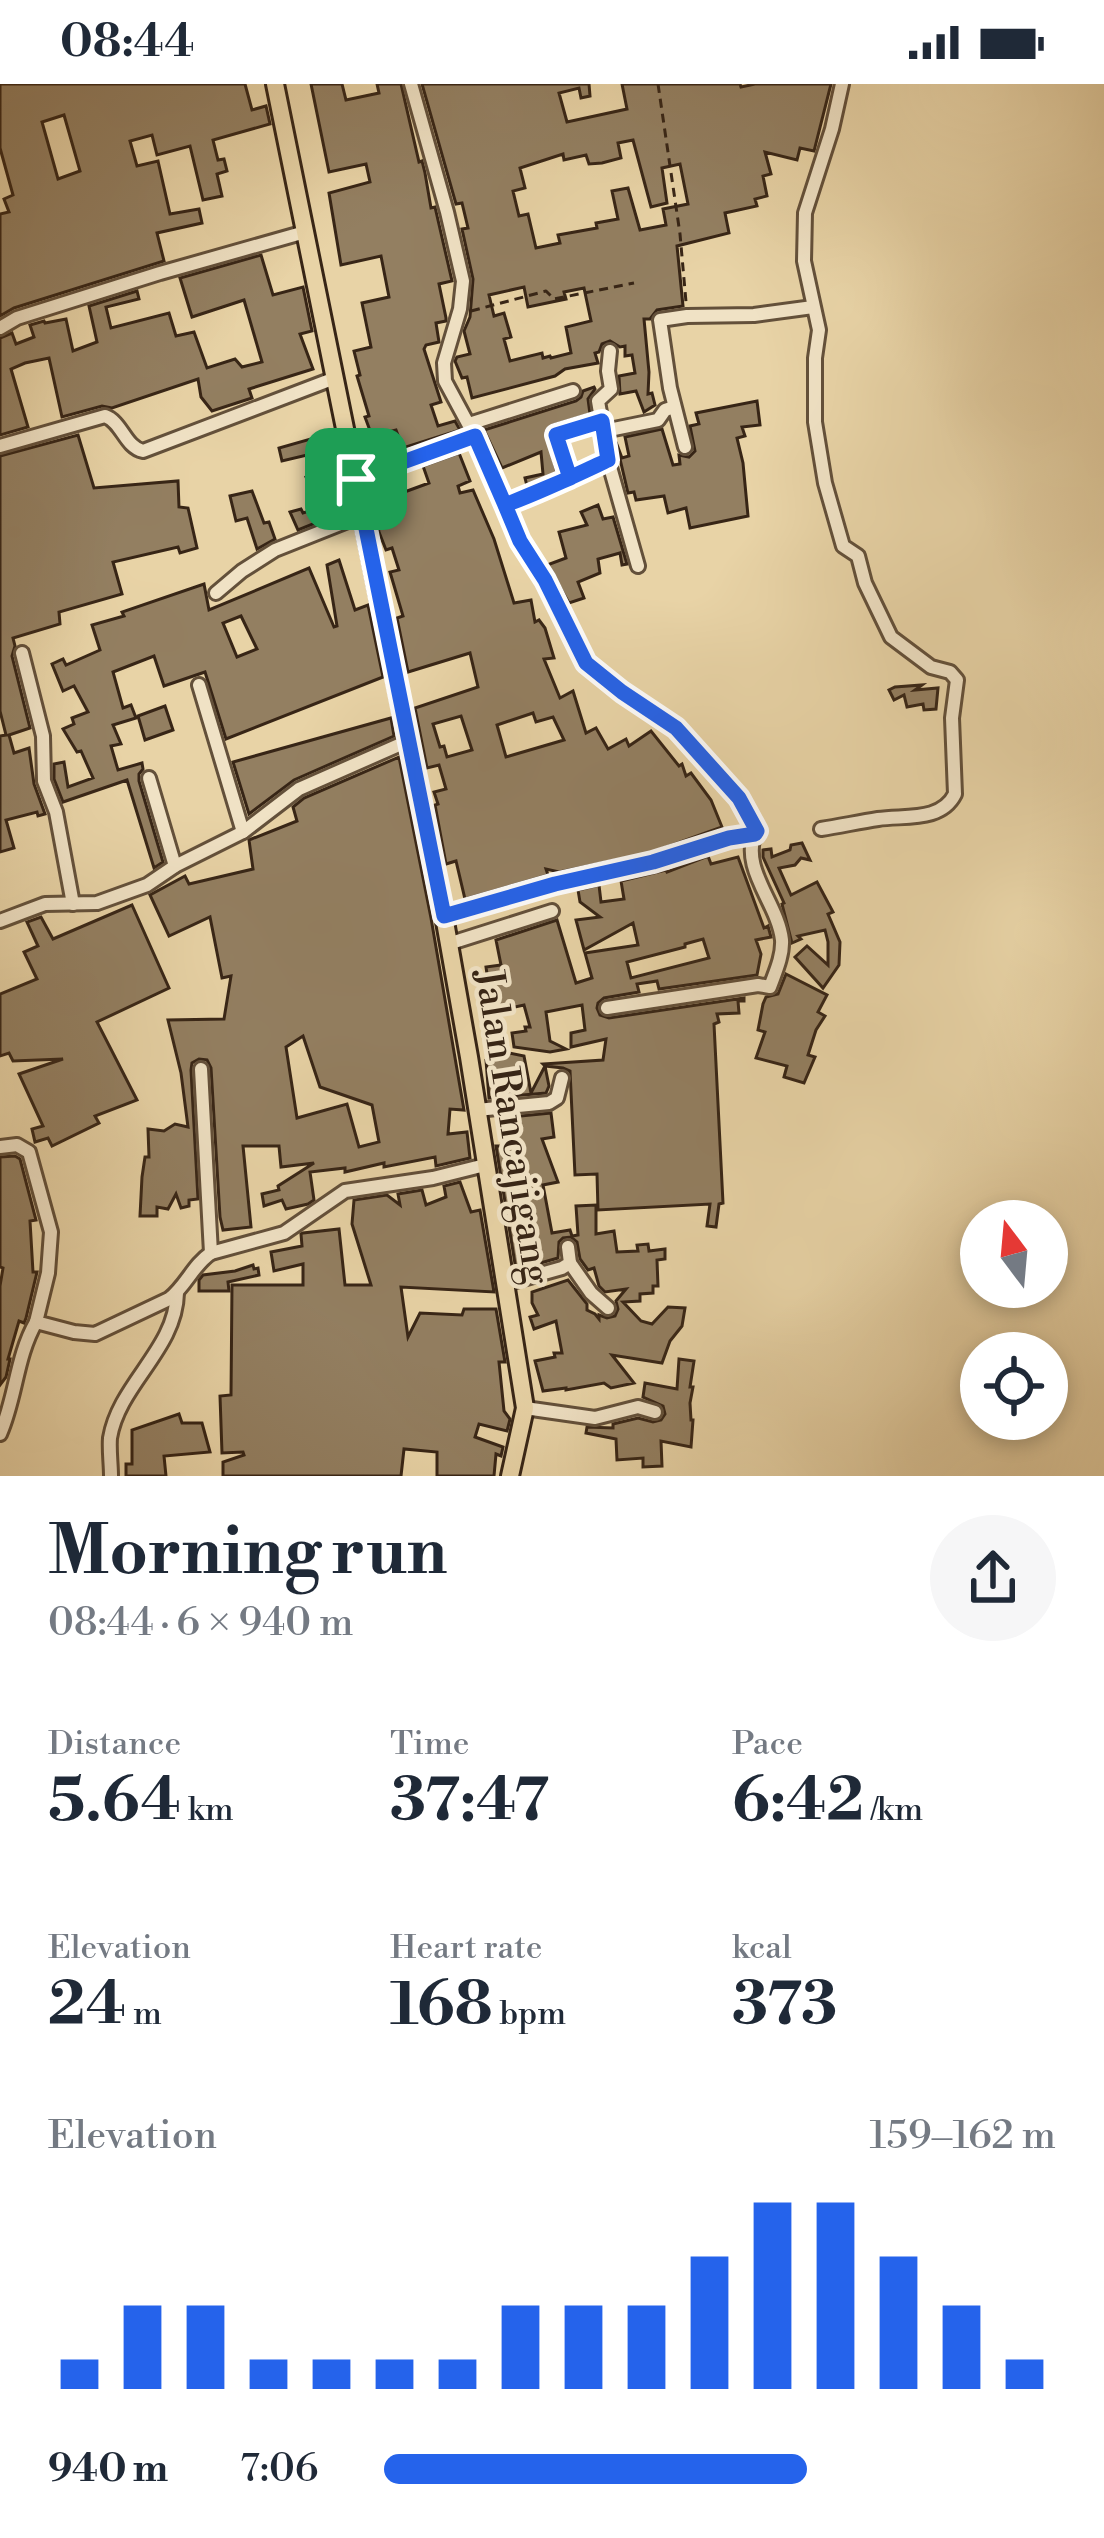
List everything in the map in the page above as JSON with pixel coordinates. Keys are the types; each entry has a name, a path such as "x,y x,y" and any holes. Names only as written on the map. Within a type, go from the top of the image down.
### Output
{"main road":[{"name":"Jalan Rancajigang","path":"275,84 444,916 477,1110 525,1408 510,1476"}],"street":[{"path":"411,84 460,264 462,297 443,374 467,435 586,663 676,728 739,798 757,831 444,916"},
{"path":"821,829 924,816 950,804 955,794 952,708 958,684 953,674 931,668 891,637 869,594 858,556 842,542 825,483 815,422 819,330 804,261 806,213 842,84"},
{"path":"0,328 17,318 305,232"},
{"path":"685,447 660,320 813,307"},
{"path":"610,352 611,389 598,400 608,460 638,566"},
{"path":"0,446 105,416 133,447 143,451 335,378"},
{"path":"356,479 428,454 573,391"},
{"path":"570,478 556,435 658,420 674,406"},
{"path":"505,505 608,460"},
{"path":"216,593 275,550 363,515"},
{"path":"22,652 43,736 44,781 56,812 73,904"},
{"path":"199,685 243,832"},
{"path":"0,921 45,904 97,903 147,885 243,832 299,789 408,741"},
{"path":"149,778 175,866"},
{"path":"607,1008 770,987 782,945 749,844 742,836"},
{"path":"448,944 552,911"},
{"path":"201,1069 212,1253"},
{"path":"477,1110 549,1103 557,1098 562,1078"},
{"path":"0,1147 17,1145 29,1152 51,1232 49,1273 0,1435"},
{"path":"36,1322 99,1333 177,1293 212,1253 284,1233 345,1191 485,1165"},
{"path":"568,1247 570,1264 608,1307"},
{"path":"505,1284 570,1264"},
{"path":"111,1476 114,1426 131,1389 164,1340 177,1293"},
{"path":"525,1408 595,1418 638,1406 655,1412"}],"path":[{"path":"658,84 687,316"},
{"path":"459,314 545,291 554,299 634,284"}],"building":[{"path":"0,84 245,84 252,110 266,106 270,124 213,140 218,160 224,159 227,171 217,174 222,196 203,200 190,146 157,155 152,135 130,141 137,166 158,161 170,214 199,209 202,223 157,233 164,261 0,316 0,214 9,212 4,199 13,195 0,148","holes":["64,115 80,171 58,179 42,122"]},
{"path":"311,84 342,84 346,100 379,93 377,84 401,84 452,281 439,284 446,321 436,323 439,342 424,349 441,402 431,405 438,426 455,421 460,430 403,448 396,430 372,436 354,351 371,347 362,303 389,297 381,256 341,265 329,193 370,182 366,164 329,172"},
{"path":"422,84 589,84 590,96 581,98 579,88 559,93 567,122 627,109 622,84 831,84 814,151 800,148 797,160 765,152 771,174 763,176 767,196 755,199 757,206 725,213 729,233 677,246 683,306 657,310 644,319 648,394 652,393 655,405 644,412 636,391 620,394 619,376 635,373 632,355 625,356 625,346 610,341 595,353 598,363 472,398 467,377 462,378 455,361 470,354 464,331 473,279 462,229 468,228 462,203 456,204","holes":["633,140 651,207 667,203 662,168 680,164 688,204 663,209 666,225 640,230 628,188 612,191 618,219 558,235 560,243 536,248 528,214 519,216 513,191 525,188 520,168 563,154 564,160 586,155 589,164 602,163 621,158 618,143","524,287 528,307 566,299 564,292 584,288 591,321 566,327 571,353 551,358 543,358 542,353 510,361 504,339 511,337 504,313 494,316 489,295"]},
{"path":"261,255 273,295 303,287 312,331 300,334 313,369 249,389 252,398 212,411 201,397 198,379 112,408 102,406 62,417 49,358 25,363 11,369 28,427 0,435 0,338 12,333 16,344 34,337 30,325 66,319 73,351 97,342 89,306 137,291 139,299 106,307 111,328 169,313 176,336 194,332 207,368 235,359 242,367 262,362 244,300 192,317 180,278"},
{"path":"594,387 588,399 590,414 553,425 546,432 557,473 527,486 525,478 543,474 541,452 502,468 484,430 576,401"},
{"path":"757,401 760,425 742,427 745,436 737,438 748,516 690,528 686,508 668,513 664,496 636,500 634,492 628,493 616,442 622,458 629,456 625,437 662,429 673,465 680,464 679,455 689,457 695,451 690,426 699,424 696,413"},
{"path":"78,435 94,488 178,481 179,507 188,508 197,548 180,553 178,547 113,562 122,594 59,612 60,624 13,638 12,656 30,728 9,735 14,753 29,748 34,784 45,814 6,820 14,848 0,852 0,736 6,735 0,711 0,456"},
{"path":"321,436 325,452 330,451 334,483 311,489 307,455 282,461 279,448"},
{"path":"459,453 470,481 458,486 460,493 473,490 514,603 531,600 535,622 539,620 545,628 554,658 544,659 560,698 573,691 586,733 596,728 608,749 626,739 629,746 651,731 711,800 722,827 650,853 559,872 546,869 548,875 465,899 456,861 446,864 434,792 446,789 439,765 427,768 415,708 478,687 470,653 408,672 397,618 403,616 390,572 399,570 392,548 386,550 379,532 370,485 393,477 399,494 429,483 423,466","holes":["533,713 536,722 553,717 564,740 506,757 497,725","461,716 472,750 447,757 433,724"]},
{"path":"252,491 275,539 257,549 247,518 236,521 230,496"},
{"path":"346,500 348,510 298,530 290,512 301,509 303,513"},
{"path":"598,505 603,519 613,517 627,564 622,565 620,553 598,559 600,573 578,582 584,598 569,603 547,565 566,558 559,532 587,525 581,512"},
{"path":"339,560 355,610 368,605 383,677 226,739 205,672 164,686 154,656 113,672 123,708 131,705 136,718 113,725 121,744 111,746 118,770 142,763 139,781 163,862 154,868 127,780 63,802 54,764 64,762 68,787 93,778 81,751 77,752 63,729 74,724 72,718 88,712 74,686 63,691 52,664 63,659 66,665 100,650 92,625 204,584 209,610 309,568 334,627 327,565","holes":["241,616 257,649 237,657 223,623"]},
{"path":"922,685 915,690 938,688 936,709 924,710 923,704 907,707 904,695 894,700 889,690 895,687"},
{"path":"165,706 173,730 145,740 138,716"},
{"path":"391,718 394,736 294,780 249,814 233,762"},
{"path":"399,757 464,1110 450,1109 448,1134 467,1132 470,1158 436,1166 435,1157 345,1172 345,1168 310,1172 314,1200 286,1209 282,1200 264,1206 262,1194 279,1190 278,1186 314,1163 281,1167 279,1146 243,1146 251,1227 223,1230 211,1068 207,1060 199,1059 191,1070 198,1199 181,1208 176,1194 168,1209 157,1207 157,1216 140,1216 148,1129 164,1131 175,1124 188,1127 168,1020 224,1019 231,976 222,978 210,917 169,936 150,895 185,876 189,884 253,869 249,840 297,821 293,807","holes":["303,1036 320,1087 372,1105 379,1142 359,1147 347,1104 297,1118 286,1047"]},
{"path":"802,843 810,860 801,858 795,865 779,868 791,895 817,882 833,912 828,914 840,942 839,965 823,988 795,957 807,946 828,965 825,930 798,936 801,939 792,943 784,903 763,857 763,850 771,849 772,857"},
{"path":"708,856 711,864 738,857 771,937 756,940 761,954 757,975 659,989 657,981 637,984 639,992 604,998 597,1008 609,1018 744,998 738,1001 739,1013 717,1014 719,1022 714,1024 723,1203 716,1227 707,1226 710,1204 598,1210 597,1174 575,1175 570,1071 543,1064 603,1060 606,1039 571,1047 571,1033 585,1030 582,1005 546,1012 550,1041 566,1049 550,1052 514,1047 512,1033 530,1027 524,1005 488,1013 484,1003 491,1002 486,967 501,965 496,940 557,920 576,983 592,978 585,953 638,945 633,923 584,950 576,920 600,917 580,902 578,890 599,885 601,902 624,899 621,881 667,872","holes":["703,939 709,958 631,978 627,962"]},
{"path":"132,905 169,988 97,1022 137,1100 95,1116 99,1123 52,1146 48,1138 35,1142 32,1129 43,1126 19,1074 63,1059 13,1061 9,1053 0,1056 0,994 37,979 24,952 38,946 27,922 41,917 53,939"},
{"path":"786,974 827,995 818,1012 825,1016 808,1055 815,1057 804,1083 784,1077 787,1066 756,1058 765,1032 758,1030 763,1004 766,997 778,994"},
{"path":"500,1051 524,1056 531,1093 545,1066 546,1093 489,1098 486,1060"},
{"path":"551,1113 554,1137 542,1139 558,1182 543,1185 552,1233 570,1230 572,1236 578,1235 576,1206 596,1205 596,1234 614,1231 617,1252 638,1251 637,1245 648,1244 649,1251 665,1249 665,1259 657,1260 658,1286 653,1286 653,1293 640,1294 640,1301 623,1302 641,1321 652,1324 668,1307 685,1308 682,1326 662,1363 612,1355 634,1383 543,1391 535,1361 562,1353 556,1321 534,1329 530,1317 538,1315 532,1292 568,1280 587,1310 599,1319 599,1315 615,1316 616,1301 626,1289 605,1292 594,1268 588,1270 580,1259 577,1242 571,1237 559,1242 558,1258 516,1270 496,1146 503,1146 500,1118"},
{"path":"0,1157 20,1159 36,1220 30,1221 33,1272 37,1272 26,1318 24,1323 19,1321 0,1385"},
{"path":"460,1182 471,1212 480,1210 494,1292 401,1287 408,1337 420,1313 462,1315 464,1309 496,1309 505,1362 499,1362 504,1411 510,1419 507,1431 479,1424 475,1437 503,1447 501,1456 496,1454 494,1476 437,1476 437,1452 404,1449 401,1476 223,1476 223,1462 244,1455 222,1453 220,1396 231,1395 232,1285 303,1285 303,1264 274,1271 271,1252 302,1246 303,1233 339,1229 345,1285 371,1285 352,1224 354,1200 387,1195 400,1205 398,1194 422,1190 426,1205 446,1197 444,1186"},
{"path":"253,1265 259,1275 228,1282 229,1291 199,1291 203,1275"},
{"path":"679,1359 694,1361 691,1447 661,1441 662,1466 643,1467 643,1458 617,1460 616,1439 586,1433 587,1427 613,1428 613,1424 638,1418 661,1420 663,1406 643,1397 645,1383 677,1389"},
{"path":"179,1414 182,1423 202,1423 210,1452 164,1456 166,1476 126,1476 126,1464 132,1464 132,1430"}],"route":[{"path":"356,479 444,916 755,834 739,798 676,728 586,663 505,505 553,487 608,460 602,421 556,435 570,478 505,505 475,436 356,479"}]}
